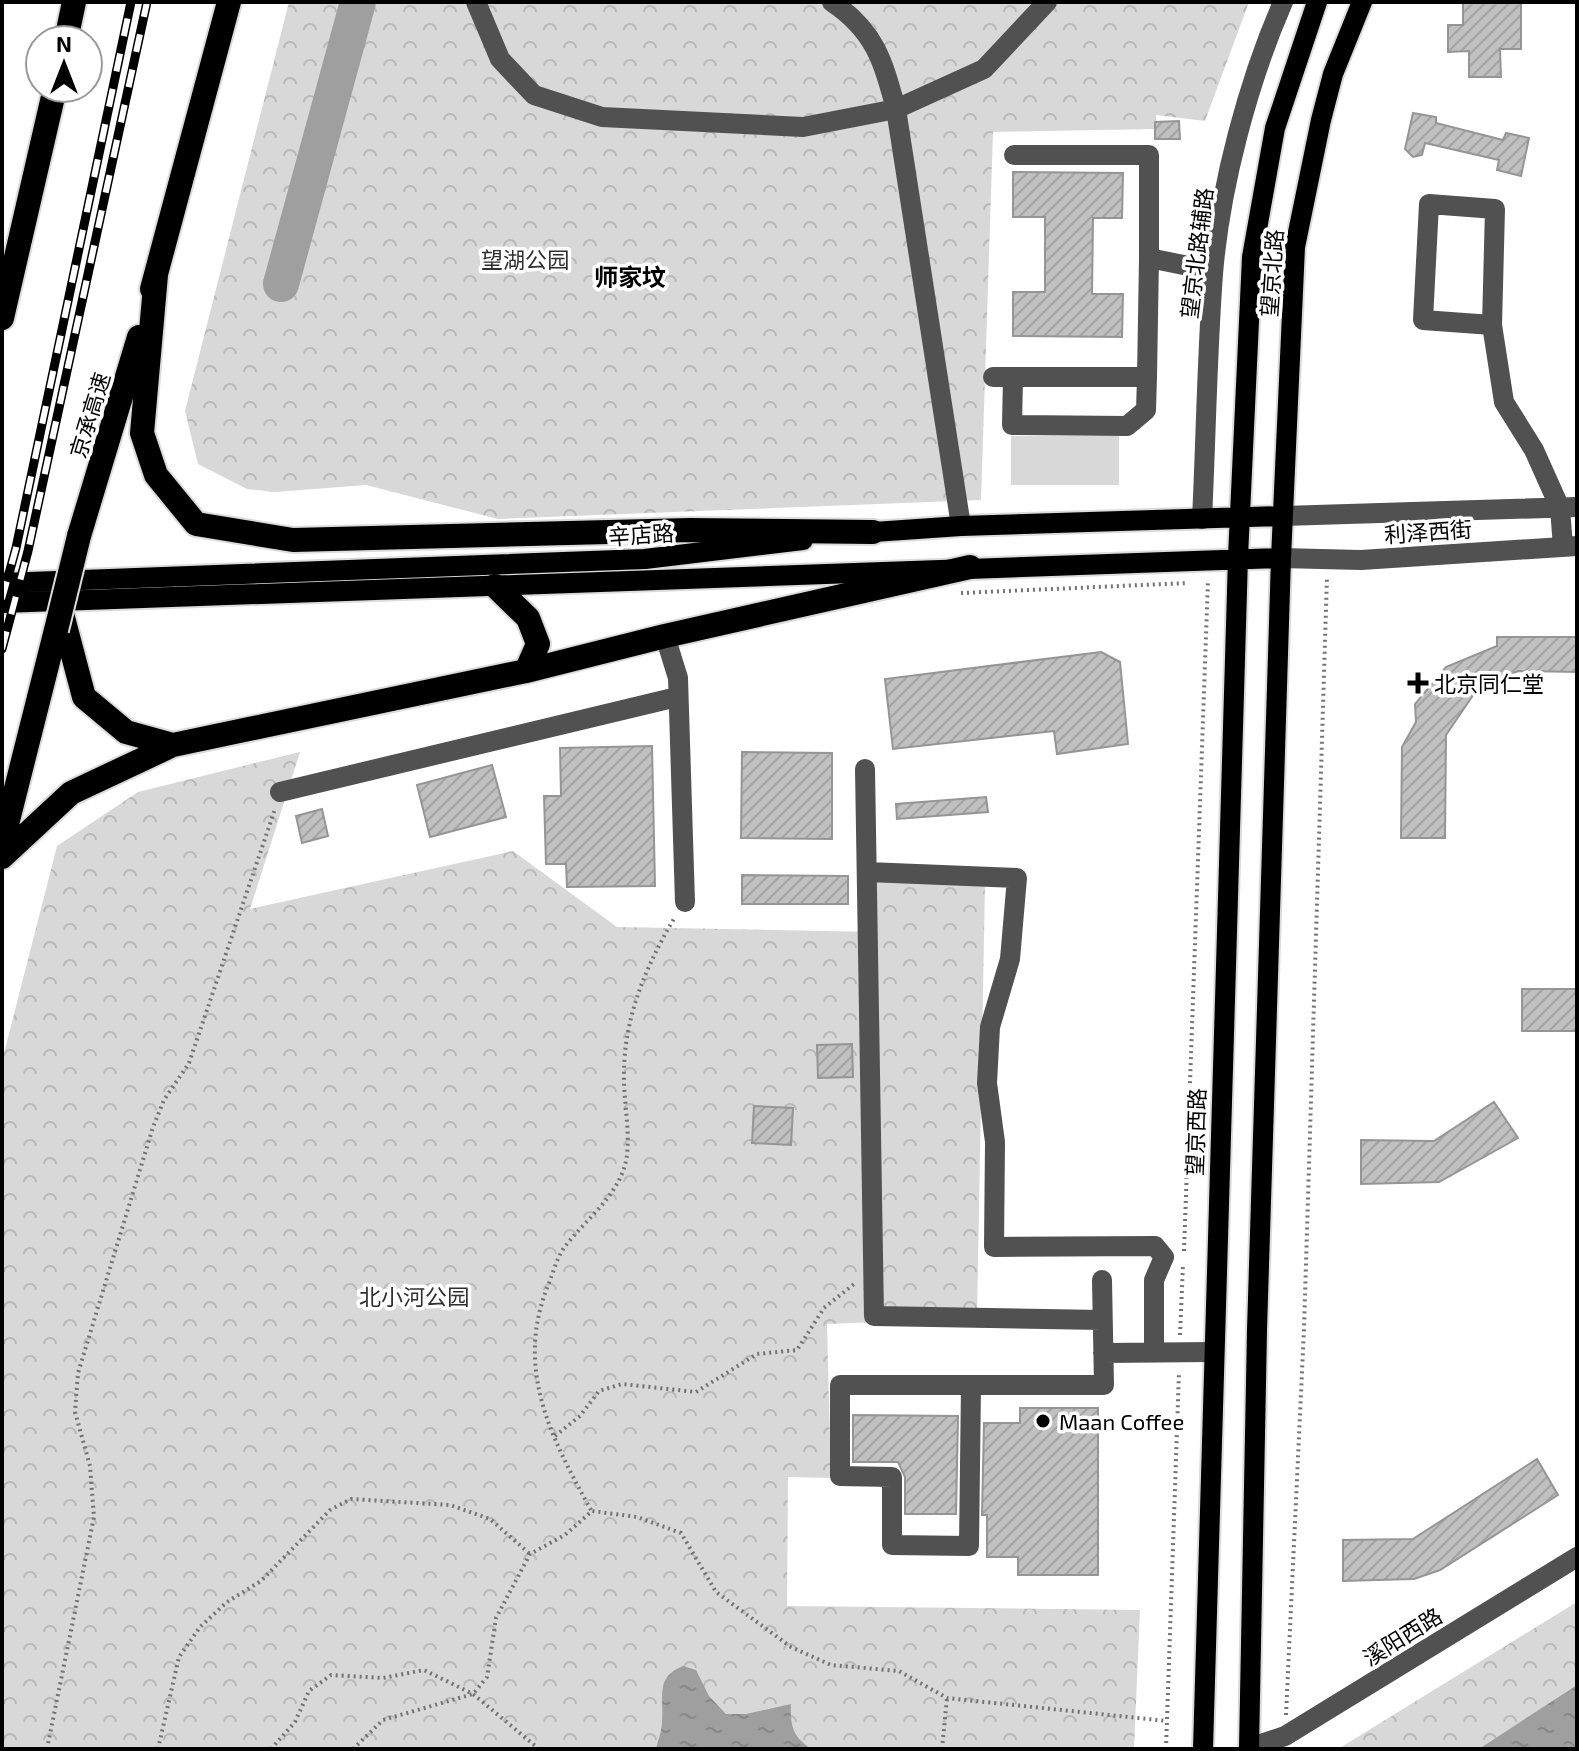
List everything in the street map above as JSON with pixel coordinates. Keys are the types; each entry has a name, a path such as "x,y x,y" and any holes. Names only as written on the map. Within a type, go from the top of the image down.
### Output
{"highway":[{"path":"69,24 74,2"},
{"name":"京承高速","path":"2,844 79,536 123,398 229,2"},
{"path":"2,318 51,104"},
{"path":"2,251 30,195"},
{"path":"156,275 142,433 156,475 196,524 293,540 690,530 873,532"},
{"path":"2,857 71,793 173,745 526,671 970,567"},
{"path":"495,586 528,618 538,644 526,671"},
{"path":"58,620 84,697 126,732 173,745"}],"main road":[{"name":"望京北路","path":"1240,518 1252,257 1258,213 1275,128 1317,2"},
{"name":"望京北路","path":"1281,558 1292,284 1300,211 1333,74 1362,2"},
{"name":"辛店路","path":"2,583 645,559 873,532 961,526 1283,516"},
{"name":"望京西路","path":"1203,1749 1212,1352 1240,518"},
{"name":"辛店路","path":"2,603 1209,558 1281,558"},
{"path":"1249,1749 1258,1314 1281,558"}],"street":[{"path":"476,2 500,59 534,95 602,117 803,127 896,109 984,69 1047,2"},
{"path":"832,2 855,18 882,57 896,109 961,526"},
{"name":"望京北路辅路","path":"1202,519 1213,271 1240,132 1270,31 1283,2"},
{"path":"1014,155 1149,155 1149,258 1147,377 1146,410 1127,426 1012,425 1003,377 1147,377"},
{"path":"1492,325 1423,320 1429,204 1495,209 1492,325 1504,402 1569,507 1570,547"},
{"path":"1149,258 1213,271"},
{"name":"利泽西街","path":"1283,516 1569,507"},
{"name":"利泽西街","path":"1281,558 1327,568 1570,547"},
{"path":"665,636 678,678 685,902"},
{"path":"280,792 677,697"},
{"path":"865,769 874,1316 1102,1320"},
{"path":"867,872 1017,878 1010,959 990,1027 987,1083 995,1142 994,1247 1155,1246 1164,1257 1154,1280 1154,1352"},
{"path":"971,1385 969,1546 892,1545 892,1477 840,1476 840,1385 971,1385 1104,1385 1102,1280"},
{"path":"1103,1353 1212,1352"},
{"name":"溪阳西路","path":"1249,1749 1285,1736 1577,1557"}],"path":[{"path":"1166,1749 1209,558"},
{"path":"1282,581 1327,568 1304,1329 1285,1736"},
{"path":"957,593 1237,583"},
{"path":"47,1749 78,1609 94,1517 90,1466 75,1412 78,1373 153,1127 164,1100 189,1063 280,792"},
{"path":"592,1511 554,1437 539,1400 534,1346 537,1312 564,1247 612,1193 627,1158 624,1069 632,1015 648,962 685,902"},
{"path":"554,1437 580,1416 599,1391 622,1384 696,1392 757,1354 797,1350 824,1308 843,1290 873,1274"},
{"path":"158,1749 179,1657 200,1627 227,1602 261,1581 330,1510 351,1499 450,1505 490,1519 530,1554"},
{"path":"353,1749 383,1720 473,1694 487,1677 496,1618 530,1554 565,1535 592,1511 637,1517 681,1533 716,1592 791,1647 831,1665 899,1671 947,1698 1167,1721"},
{"path":"271,1749 295,1722 309,1691 331,1675 383,1678 424,1670 473,1694 539,1749"},
{"path":"942,1749 947,1698"}],"green space":[{"name":"望湖公园","path":"289,2 1249,2 1205,121 1156,115 1156,129 993,132 981,500 498,519 366,485 275,492 247,489 198,464 185,411"},
{"path":"1011,436 1119,436 1119,485 1011,485"},
{"name":"北小河公园","path":"300,752 250,909 513,851 617,927 876,932 876,880 985,883 977,1318 827,1324 831,1478 788,1477 787,1606 1140,1610 1134,1749 2,1749 2,1061 57,846 138,792"},
{"path":"1577,1602 1577,1749 1338,1749"}],"water":[{"path":"683,1666 696,1670 709,1696 726,1714 746,1714 791,1704 794,1731 812,1749 656,1749 662,1725 665,1682 668,1676"},
{"path":"1577,1685 1577,1749 1479,1749"}],"building":[{"path":"1463,2 1521,2 1521,49 1500,49 1501,77 1469,77 1469,51 1448,52 1448,25 1463,25"},
{"path":"1413,113 1436,117 1436,123 1503,140 1506,133 1529,138 1521,176 1497,170 1499,160 1425,143 1422,155 1413,157 1405,149"},
{"path":"1179,121 1180,139 1155,139 1155,122"},
{"path":"1013,172 1123,173 1122,218 1093,218 1092,294 1123,294 1122,337 1013,336 1013,292 1045,292 1045,217 1013,217"},
{"path":"1497,637 1577,637 1577,672 1518,671 1478,688 1446,735 1445,838 1401,838 1402,747 1416,722 1415,704 1446,667 1497,646"},
{"path":"1101,652 1120,662 1128,744 1057,754 1054,731 893,749 885,679"},
{"path":"652,746 655,886 567,887 566,864 546,864 544,796 561,796 560,748"},
{"path":"742,752 832,753 832,839 741,838"},
{"path":"492,765 506,817 430,837 417,785"},
{"path":"986,797 988,812 897,819 896,804"},
{"path":"322,809 328,836 302,843 296,816"},
{"path":"742,875 848,876 848,904 742,904"},
{"path":"1522,989 1577,989 1577,1031 1522,1031"},
{"path":"852,1044 853,1077 818,1078 817,1045"},
{"path":"1494,1102 1518,1138 1439,1182 1361,1184 1361,1140 1434,1141"},
{"path":"754,1106 793,1108 791,1145 752,1143"},
{"path":"1020,1408 1098,1408 1098,1575 1018,1575 1018,1557 987,1557 987,1515 982,1515 984,1423 1020,1423"},
{"path":"853,1415 958,1416 956,1514 905,1514 905,1477 898,1462 853,1462"},
{"path":"1537,1459 1558,1495 1440,1570 1414,1579 1343,1581 1343,1540 1413,1539"}],"waterway":[{"path":"281,284 358,2"}],"railway":[{"path":"2,599 16,548 131,2"},
{"path":"2,649 28,551 147,2"}],"place":[{"name":"北京同仁堂","path":"1418,683"},
{"name":"Maan Coffee","path":"1043,1421"}],"district":[{"name":"师家坟","path":"630,276"}]}
